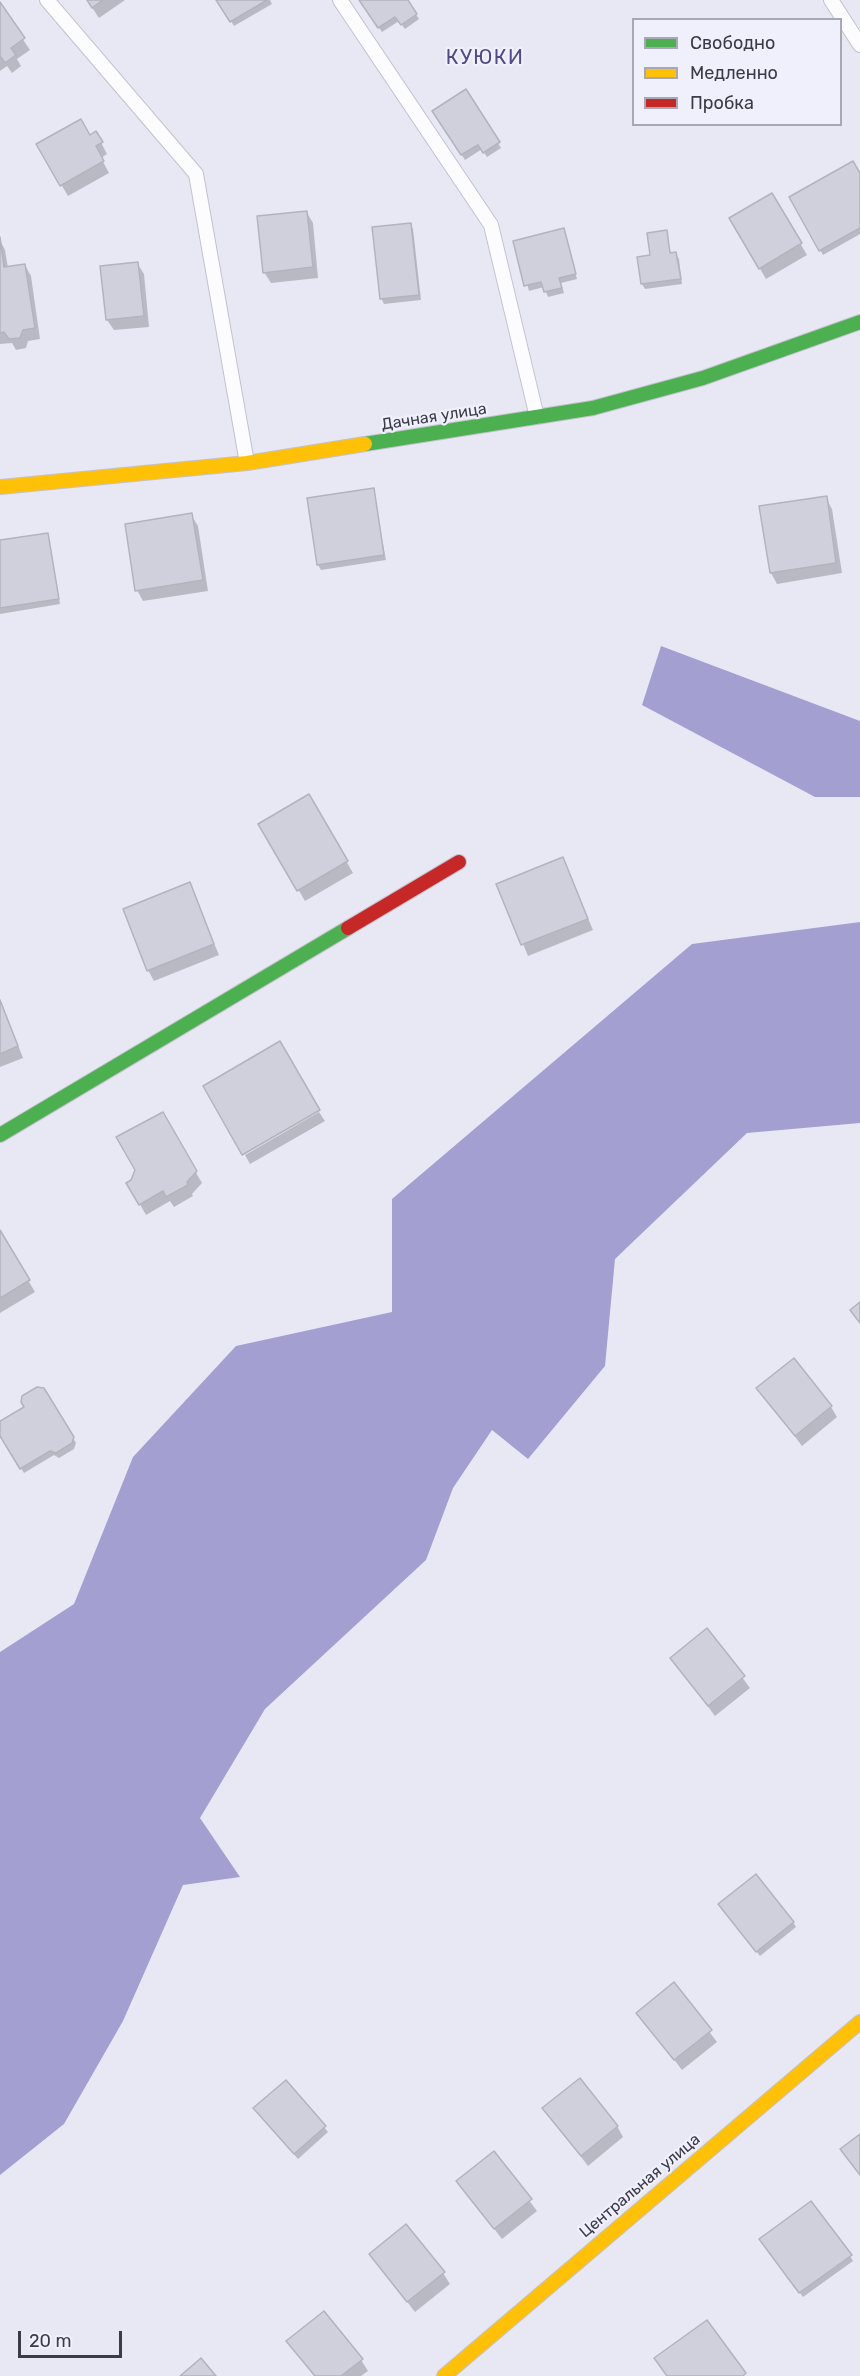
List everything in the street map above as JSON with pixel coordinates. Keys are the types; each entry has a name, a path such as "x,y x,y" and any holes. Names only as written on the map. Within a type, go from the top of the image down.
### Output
{"street":[{"name":"Дачная улица","path":"0,487 247,463 593,408 704,378 860,322"},
{"path":"0,1135 459,862"},
{"name":"Центральная улица","path":"444,2376 860,2022"}],"lane":[{"path":"47,0 196,174 247,463"},
{"path":"340,0 491,225 537,417"},
{"path":"831,0 860,45"}],"shaded area":[{"path":"661,646 860,721 860,797 815,797 642,705"},
{"path":"860,922 860,1123 747,1133 615,1259 605,1366 528,1459 492,1430 453,1488 426,1560 265,1709 200,1818 240,1877 183,1885 123,2021 64,2124 0,2175 0,1652 74,1604 133,1457 236,1346 392,1312 392,1199 692,944"}],"building":[{"path":"87,0 103,0 92,8"},
{"path":"216,0 267,0 230,22"},
{"path":"359,0 408,0 417,14 401,25 395,17 378,28"},
{"path":"0,2 25,38 11,48 16,55 5,63 0,56"},
{"path":"466,89 500,142 483,153 478,145 461,155 432,111"},
{"path":"81,119 90,135 96,131 103,142 96,146 104,161 60,186 36,144"},
{"path":"853,161 860,173 860,228 819,251 789,197"},
{"path":"772,193 802,243 759,269 729,218"},
{"path":"307,211 313,267 263,273 257,216"},
{"path":"411,223 419,295 380,299 372,227"},
{"path":"564,228 576,274 559,278 562,288 544,292 541,282 524,286 513,241"},
{"path":"667,230 670,253 676,252 681,279 641,284 637,257 650,255 647,233"},
{"path":"0,237 4,267 25,264 35,328 23,330 20,338 9,339 4,332 0,333"},
{"path":"138,262 144,316 106,320 100,266"},
{"path":"374,488 384,555 317,565 307,498"},
{"path":"827,496 836,563 770,573 759,506"},
{"path":"192,513 203,580 135,591 125,524"},
{"path":"48,533 59,599 0,608 0,540"},
{"path":"309,794 348,861 297,891 258,824"},
{"path":"563,857 588,919 521,945 496,884"},
{"path":"190,882 214,944 147,971 123,909"},
{"path":"0,1000 18,1046 0,1054"},
{"path":"280,1041 320,1110 242,1155 203,1086"},
{"path":"163,1112 197,1171 187,1182 188,1185 166,1197 163,1191 139,1205 126,1183 131,1180 135,1170 116,1137"},
{"path":"0,1230 30,1280 0,1298"},
{"path":"860,1302 860,1323 850,1310"},
{"path":"794,1358 832,1406 795,1436 756,1388"},
{"path":"37,1387 44,1388 74,1437 72,1443 56,1453 50,1451 20,1469 0,1436 0,1421 24,1407 21,1402 22,1396"},
{"path":"707,1628 745,1676 708,1706 670,1658"},
{"path":"756,1874 794,1922 756,1952 718,1904"},
{"path":"674,1982 712,2030 674,2060 636,2013"},
{"path":"580,2078 618,2126 581,2156 542,2108"},
{"path":"286,2080 326,2126 294,2154 253,2108"},
{"path":"860,2134 860,2175 840,2149"},
{"path":"494,2151 532,2199 494,2229 456,2181"},
{"path":"811,2201 852,2255 799,2293 759,2239"},
{"path":"406,2224 445,2272 407,2302 369,2254"},
{"path":"324,2311 363,2359 341,2376 315,2376 286,2341"},
{"path":"707,2320 746,2373 743,2376 667,2376 654,2358"},
{"path":"201,2358 216,2376 180,2376"}],"traffic: fast":[{"path":"365,444 593,408 703,378 860,322"},
{"path":"0,1135 348,928"}],"traffic: slow":[{"path":"0,487 247,463 365,444"},
{"path":"444,2376 860,2022"}],"traffic: jam":[{"path":"348,928 459,862"}],"district":[{"name":"КУЮКИ","path":"485,58"}]}
